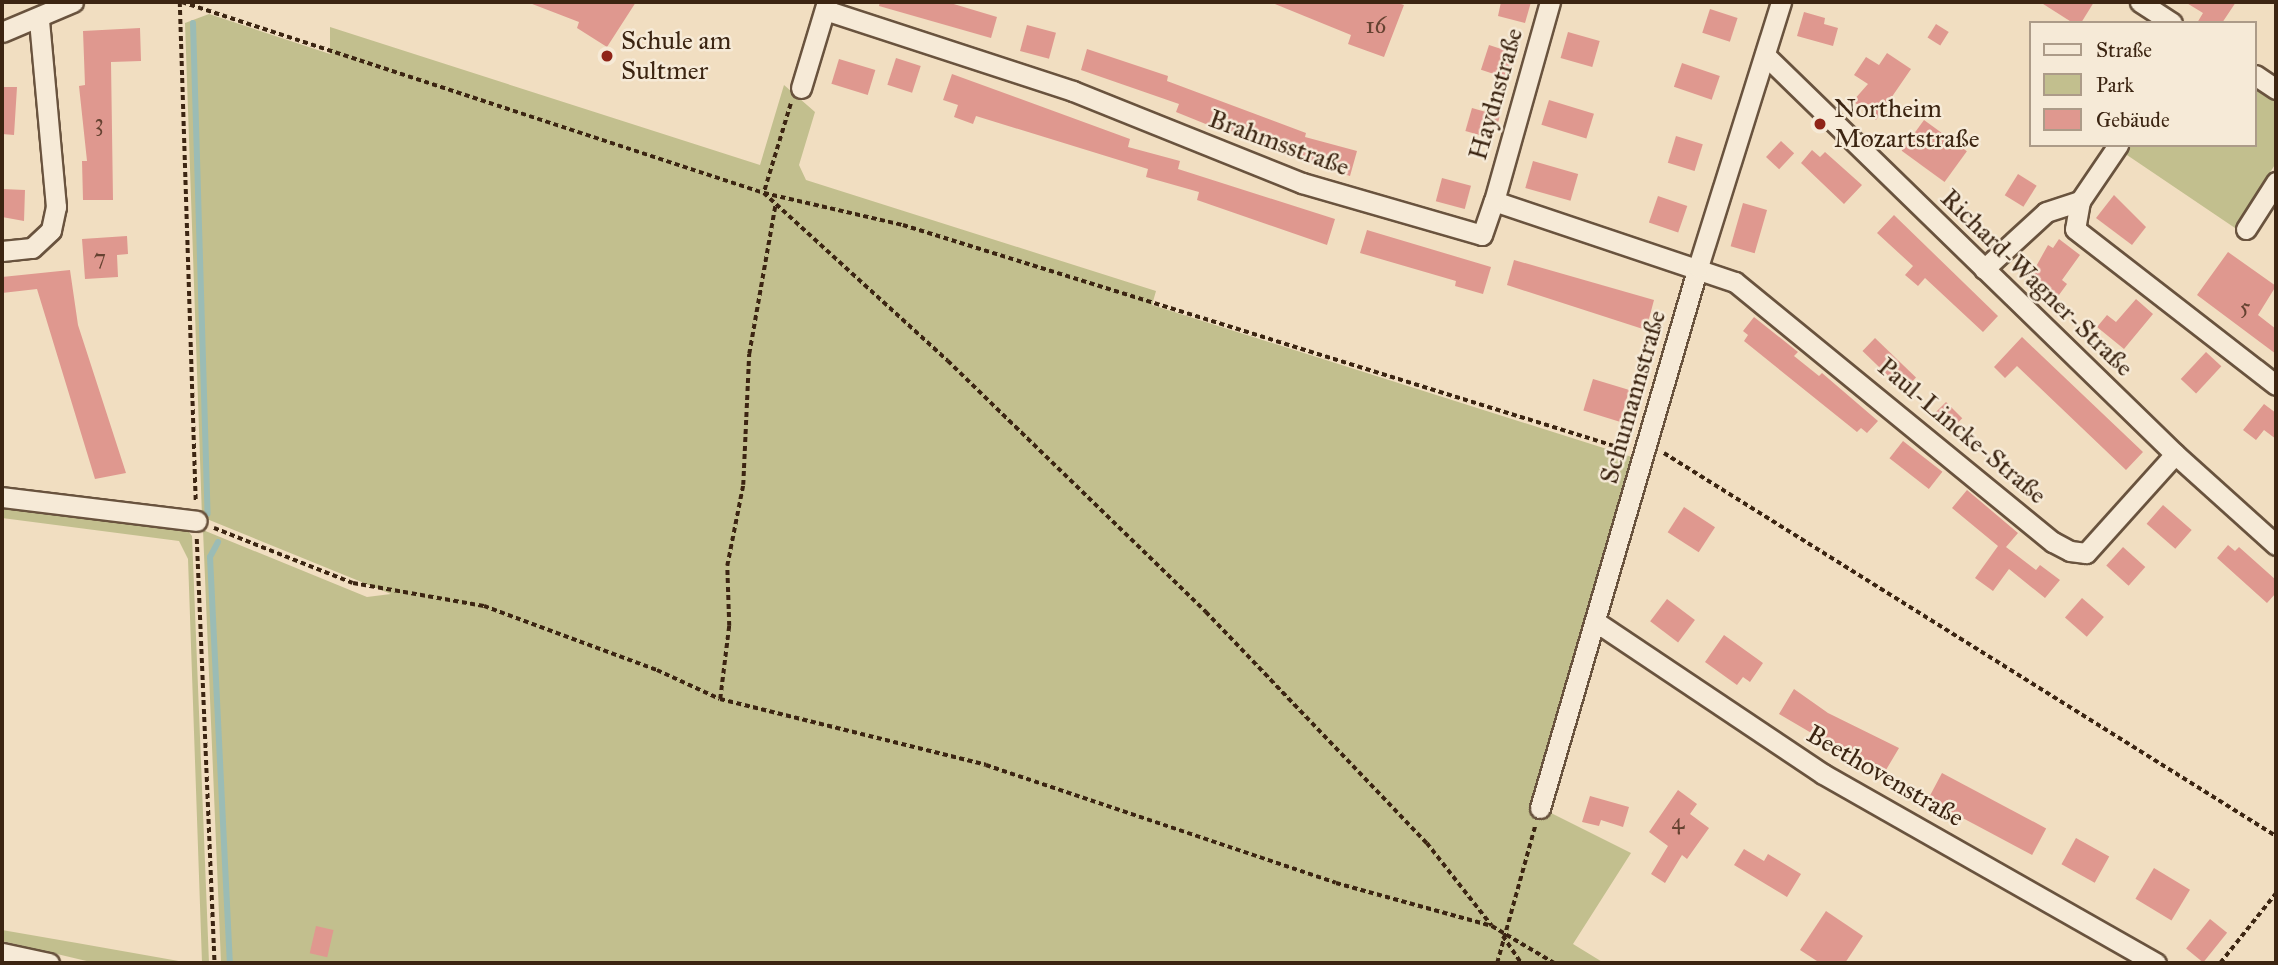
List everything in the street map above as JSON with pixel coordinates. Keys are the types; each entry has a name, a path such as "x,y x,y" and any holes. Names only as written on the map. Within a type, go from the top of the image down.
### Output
{"street":[{"path":"2,32 39,20 73,2"},
{"name":"Haydnstraße","path":"1494,201 1550,2"},
{"name":"Schumannstraße","path":"1540,808 1698,267 1781,2"},
{"path":"2140,2 2169,21"},
{"path":"801,88 826,6"},
{"name":"Brahmsstraße","path":"826,6 1073,91 1301,183 1482,235 1494,201"},
{"path":"2,251 32,248 51,230 56,207 39,20"},
{"name":"Richard-Wagner-Straße","path":"1765,55 2175,454 2276,545"},
{"path":"2257,76 2276,89"},
{"path":"2117,147 2080,201 2075,229 2276,386"},
{"path":"2246,229 2276,182"},
{"path":"1494,201 1698,267"},
{"path":"1984,269 2046,212 2080,201"},
{"name":"Paul-Lincke-Straße","path":"1698,267 1735,282 2053,542 2070,551 2086,553 2175,454"},
{"path":"2,497 197,521"},
{"name":"Beethovenstraße","path":"1596,622 1823,774 2156,963"},
{"path":"2,953 48,963"}],"path":[{"path":"215,963 197,521 181,2 764,193 903,225 1645,448 2276,836"},
{"path":"764,193 792,106"},
{"path":"764,193 775,206 948,361 1206,612 1427,843 1492,926 1554,963"},
{"path":"720,699 729,626 727,566 743,485 749,354 775,206"},
{"path":"197,521 353,583 484,606 657,670 720,699 986,765 1336,883 1492,926"},
{"path":"1497,963 1502,934 1540,808"},
{"path":"2220,963 2276,893"},
{"path":"1502,934 1521,963"}],"green space":[{"path":"209,14 330,54 330,27 760,165 784,85 815,112 799,165 806,180 1156,291 1152,305 1632,457 1569,676 1588,681 1545,810 1631,853 1573,944 1604,963 221,963 203,530 367,597 391,594 202,517 185,23"},
{"path":"2257,85 2276,97 2276,163 2235,228 2124,153 2128,147 2257,147"},
{"path":"2,504 185,527 192,536 209,963 202,963 188,559 179,541 2,518"},
{"path":"2,930 190,963 95,963 2,941"}],"building":[{"name":"Schule am Sultmer","path":"527,2 636,2 607,47 577,28 579,22"},
{"path":"880,2 947,2 997,17 991,38 879,6"},
{"path":"1270,2 1395,2 1404,5 1384,57 1348,44 1351,35"},
{"path":"1501,2 1531,2 1525,23 1498,16"},
{"path":"2040,2 2094,2 2082,21 2070,21"},
{"path":"2185,2 2236,2 2223,21 2198,21 2203,13"},
{"path":"1710,9 1738,18 1730,42 1702,33"},
{"path":"1804,12 1825,18 1824,24 1838,28 1833,46 1797,36"},
{"path":"1936,24 1949,32 1940,46 1928,38"},
{"path":"1027,25 1056,33 1049,59 1020,51"},
{"path":"140,28 141,61 111,62 113,200 83,200 82,161 87,161 79,86 85,85 83,31"},
{"path":"1568,32 1600,41 1592,67 1561,58"},
{"path":"1489,45 1517,54 1509,79 1481,70"},
{"path":"1087,49 1168,76 1167,81 1306,133 1305,137 1357,151 1350,176 1270,150 1176,112 1179,104 1081,70"},
{"path":"1887,53 1911,69 1876,120 1853,101 1868,84 1854,75 1866,57 1879,65"},
{"path":"896,58 921,66 912,93 887,85"},
{"path":"839,59 875,70 868,95 831,84"},
{"path":"1682,63 1720,76 1712,100 1674,87"},
{"path":"952,74 1130,139 1128,147 1180,161 1178,169 1335,219 1327,245 1197,200 1199,192 1146,177 1148,169 976,116 973,124 954,117 958,105 943,100"},
{"path":"2,87 17,87 14,135 2,134"},
{"path":"1549,100 1594,114 1586,139 1541,125"},
{"path":"1472,108 1500,116 1493,139 1465,131"},
{"path":"1924,120 1967,151 1945,182 1902,151"},
{"path":"1676,136 1703,144 1695,171 1668,163"},
{"path":"1781,141 1794,153 1779,169 1766,157"},
{"path":"1812,150 1820,157 1825,152 1862,185 1844,204 1801,163"},
{"path":"1533,161 1578,174 1570,201 1525,188"},
{"path":"2018,174 2037,186 2023,207 2005,195"},
{"path":"1442,178 1471,186 1465,209 1436,201"},
{"path":"2,189 25,190 24,221 2,217"},
{"path":"2114,195 2146,227 2132,245 2096,218"},
{"path":"1658,196 1687,206 1678,233 1649,222"},
{"path":"1743,203 1767,210 1755,253 1731,246"},
{"path":"1894,215 1998,316 1983,332 1925,278 1918,286 1905,275 1913,266 1877,233"},
{"path":"1367,230 1491,267 1483,294 1455,286 1456,281 1360,253"},
{"path":"127,236 128,254 117,255 118,277 85,279 82,239"},
{"path":"2059,239 2080,255 2062,280 2067,284 2056,299 2029,279 2048,245 2053,248"},
{"path":"2228,252 2276,286 2258,315 2276,329 2276,354 2197,295"},
{"path":"1514,260 1654,300 1646,330 1507,285"},
{"path":"70,270 78,325 126,473 95,479 37,289 2,293 2,277"},
{"path":"2136,299 2153,314 2124,349 2097,327 2107,315 2116,322"},
{"path":"1754,317 1798,352 1794,356 1819,376 1822,373 1878,421 1867,433 1861,428 1857,432 1744,341 1748,335 1743,331"},
{"path":"2022,337 2143,452 2126,470 2017,366 2005,378 1994,367"},
{"path":"1875,338 1916,378 1903,391 1862,351"},
{"path":"2206,352 2221,366 2196,393 2181,379"},
{"path":"1593,379 1629,390 1620,422 1583,411"},
{"path":"1946,402 1962,418 1951,430 1935,413"},
{"path":"2264,404 2276,413 2276,439 2264,430 2256,440 2243,430"},
{"path":"1903,441 1942,472 1929,489 1889,458"},
{"path":"1967,490 2018,533 2006,547 2036,570 2040,565 2060,580 2045,598 2009,569 1993,591 1975,578 1998,546 1952,508"},
{"path":"2163,505 2192,530 2175,549 2147,524"},
{"path":"1684,507 1715,527 1699,552 1668,532"},
{"path":"2228,545 2235,551 2239,547 2276,580 2276,593 2267,603 2217,558"},
{"path":"2123,547 2145,567 2129,586 2106,566"},
{"path":"2082,598 2104,617 2087,637 2065,618"},
{"path":"1667,599 1695,620 1678,642 1650,621"},
{"path":"1724,635 1763,663 1750,682 1743,677 1737,685 1705,662"},
{"path":"1794,689 1828,713 1899,748 1883,775 1779,714"},
{"path":"1942,773 2046,828 2032,855 1928,799"},
{"path":"1678,790 1697,804 1690,814 1709,828 1687,859 1682,855 1665,883 1651,874 1668,846 1649,832"},
{"path":"1590,796 1629,807 1623,827 1601,820 1599,826 1582,822"},
{"path":"2076,838 2109,856 2095,883 2061,864"},
{"path":"1744,849 1764,861 1768,854 1801,874 1787,897 1734,865"},
{"path":"2154,868 2190,890 2171,920 2135,899"},
{"path":"1826,911 1863,936 1845,963 1820,963 1800,950"},
{"path":"2210,919 2227,933 2203,962 2186,949"},
{"path":"316,926 334,930 327,957 310,953"}],"waterway":[{"path":"193,23 208,514"},
{"path":"218,542 210,557 230,963"}],"place":[{"name":"Schule am Sultmer","path":"607,56"},
{"name":"Northeim Mozartstraße","path":"1820,124"}]}
